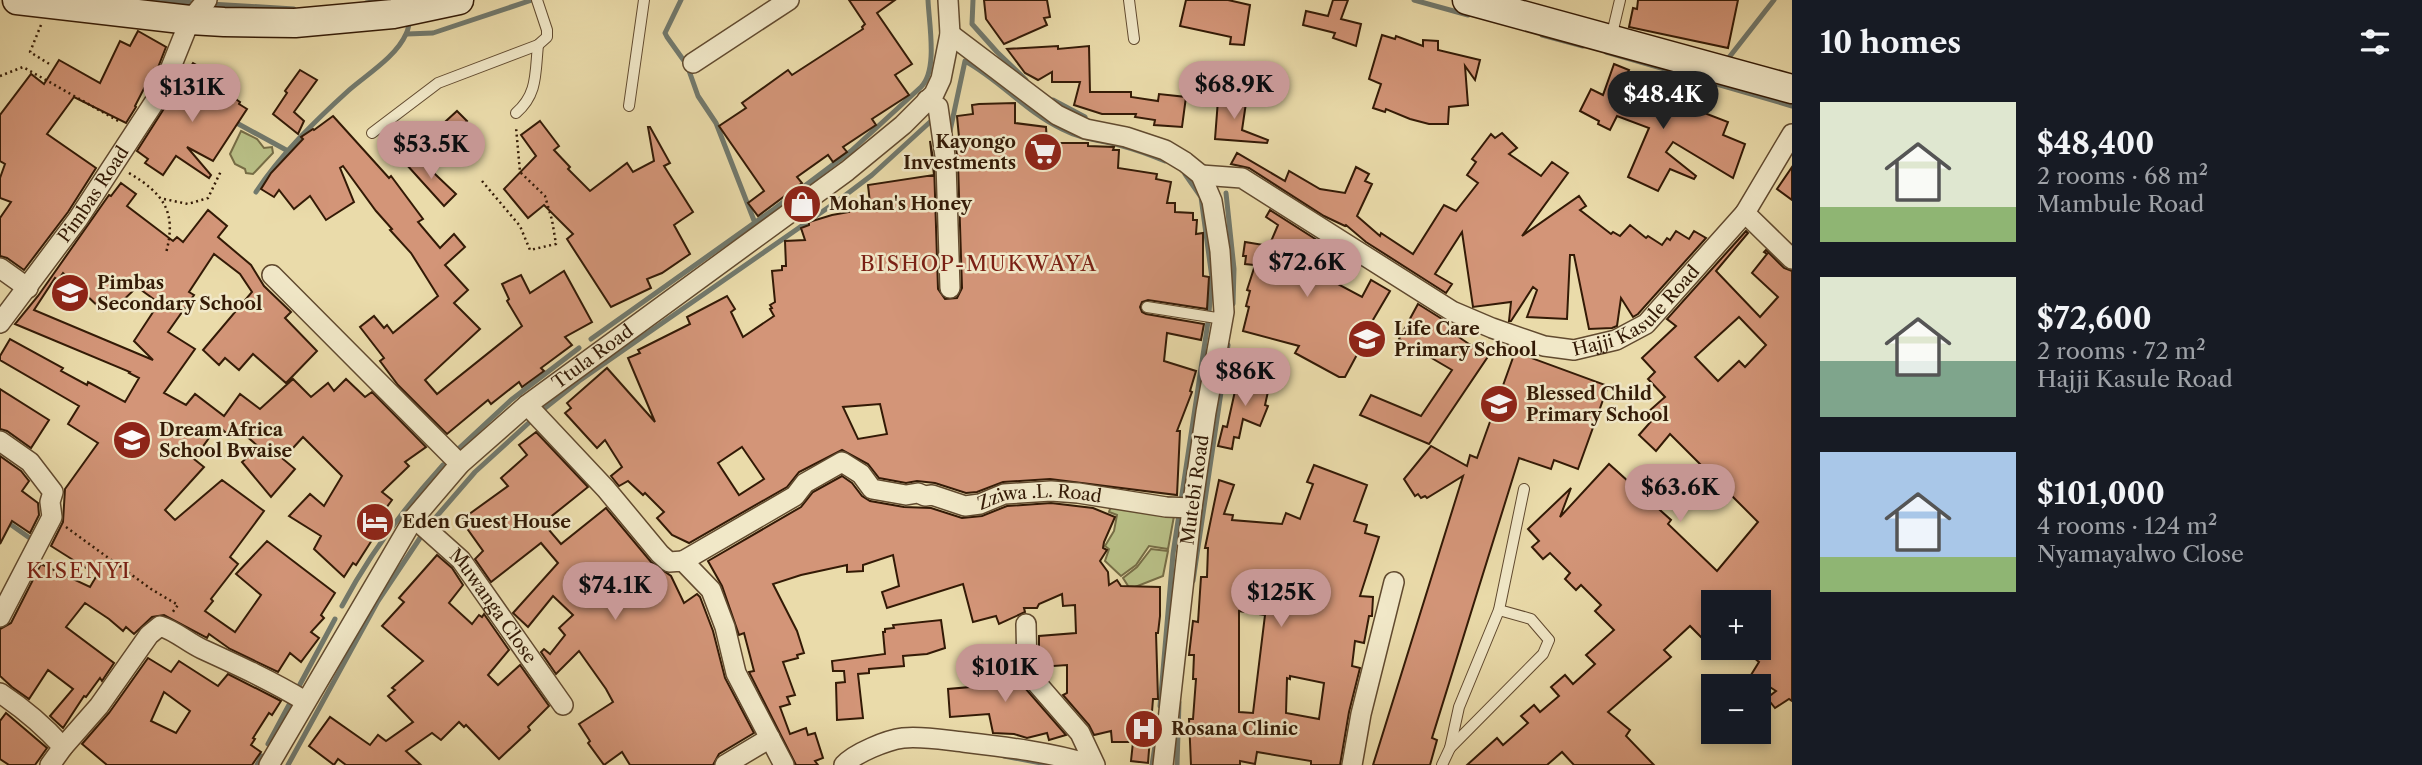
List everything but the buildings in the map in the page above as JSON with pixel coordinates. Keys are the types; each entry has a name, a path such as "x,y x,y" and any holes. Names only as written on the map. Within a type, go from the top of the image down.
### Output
{"street":[{"path":"17,0 198,10 295,23 393,14 446,3"},
{"path":"693,63 789,0"},
{"name":"Ttula Road","path":"269,765 414,518 460,464 527,405 847,171 903,125 934,94 941,79 950,34 948,0"},
{"path":"1467,0 1792,89"},
{"name":"Pimbas Road","path":"0,324 115,164 161,92 198,10"},
{"path":"950,34 1057,115 1086,129 1126,137 1164,150 1200,175"},
{"path":"927,100 938,107 946,163 950,288"},
{"name":"Hajji Kasule Road","path":"1200,175 1242,178 1452,311 1544,346 1574,350 1616,340 1646,324 1745,213 1792,134"},
{"name":"Mutebi Road","path":"1163,765 1192,508 1223,319 1224,284 1215,215 1212,201 1200,175"},
{"path":"1745,213 1792,259"},
{"path":"0,268 28,288"},
{"path":"272,275 460,464"},
{"path":"527,405 606,489 660,554 669,562 683,561 711,590 725,627 736,673 784,765"},
{"path":"0,441 30,462 53,492 50,502 52,517 0,617"},
{"name":"Zziwa .L. Road","path":"683,561 795,496 805,483 842,462 861,474 872,489 906,495 932,495 965,506 980,504 1004,494 1051,491 1192,508"},
{"name":"Muwanga Close","path":"414,518 461,560 563,705"},
{"path":"1352,765 1361,714 1394,582"},
{"path":"1026,624 1027,672 1080,733 1094,765"},
{"path":"50,765 83,726 149,635 160,626 174,630 200,648 263,677 305,701"},
{"path":"0,693 29,713 63,747"},
{"path":"725,765 770,738"},
{"path":"844,765 872,748 901,738 996,746 1066,757 1094,765"}],"lane":[{"path":"372,133 438,83 538,45 547,37 547,30 537,0"},
{"path":"629,106 644,0"},
{"path":"1129,0 1134,39"},
{"path":"1611,39 1620,0"},
{"path":"516,113 527,104 532,95 538,45"},
{"path":"1147,307 1223,319"},
{"path":"1443,765 1450,748 1459,707 1499,610 1524,489"},
{"path":"1450,748 1543,654 1549,640 1531,619 1499,610"}],"path":[{"path":"50,3 30,52 51,65"},
{"path":"0,76 23,67 136,130"},
{"path":"482,181 520,226 530,250 556,244 545,196 520,172 516,113"},
{"path":"115,164 144,182 164,199 188,204 208,198 221,171"},
{"path":"164,199 171,234 166,253"},
{"path":"52,517 178,605 160,626"}],"green space":[{"path":"241,131 257,139 264,148 272,147 273,153 253,174 246,173 245,169 235,164 230,154"},
{"path":"1112,503 1174,516 1168,549 1149,546 1136,565 1121,576 1105,561 1109,549 1105,546 1114,531 1117,515 1109,512"},
{"path":"1151,549 1168,551 1163,576 1130,589 1123,578 1137,567"}],"waterway":[{"path":"154,0 196,3"},
{"path":"366,3 385,0"},
{"path":"407,34 433,33 532,0"},
{"path":"681,0 665,33 687,65 698,96 716,123 755,223"},
{"path":"591,339 851,151 921,87 926,79 931,58 928,0"},
{"path":"973,0 972,24 1026,80"},
{"path":"1414,0 1468,15"},
{"path":"1725,59 1727,60 1774,0"},
{"path":"210,4 294,9"},
{"path":"256,192 276,164 311,126 395,50 407,32 411,19"},
{"path":"1542,35 1583,46"},
{"path":"1606,52 1792,106"},
{"path":"950,131 965,61 1062,129 1083,137 1131,148 1165,161"},
{"path":"174,85 178,82 185,87"},
{"path":"1053,100 1085,117"},
{"path":"233,121 288,151"},
{"path":"540,412 579,381 839,200 872,175 930,122"},
{"path":"1185,174 1201,197 1212,278 1209,312"},
{"path":"1226,193 1234,269 1233,304"},
{"path":"1160,706 1173,554 1208,322"},
{"path":"1193,581 1228,345"},
{"path":"455,452 511,400 579,348"},
{"path":"430,524 475,472 533,419"},
{"path":"342,606 388,532 443,465"},
{"path":"0,517 34,541"},
{"path":"288,765 378,601 424,532"},
{"path":"268,744 335,619"},
{"path":"1177,765 1179,702"},
{"path":"1152,765 1158,727"},
{"path":"257,765 262,756"},
{"path":"1004,756 1052,765"}],"place":[{"name":"Kayongo Investments","path":"1043,152"},
{"name":"Mohan's Honey","path":"802,204"},
{"name":"Pimbas Secondary School","path":"70,293"},
{"name":"Life Care Primary School","path":"1367,339"},
{"name":"Blessed Child Primary School","path":"1499,404"},
{"name":"Dream Africa School Bwaise","path":"132,440"},
{"name":"Eden Guest House","path":"375,522"},
{"name":"Rosana Clinic","path":"1144,729"}],"district":[{"name":"BISHOP-MUKWAYA","path":"979,264"},
{"name":"KISENYI","path":"79,571"}]}
